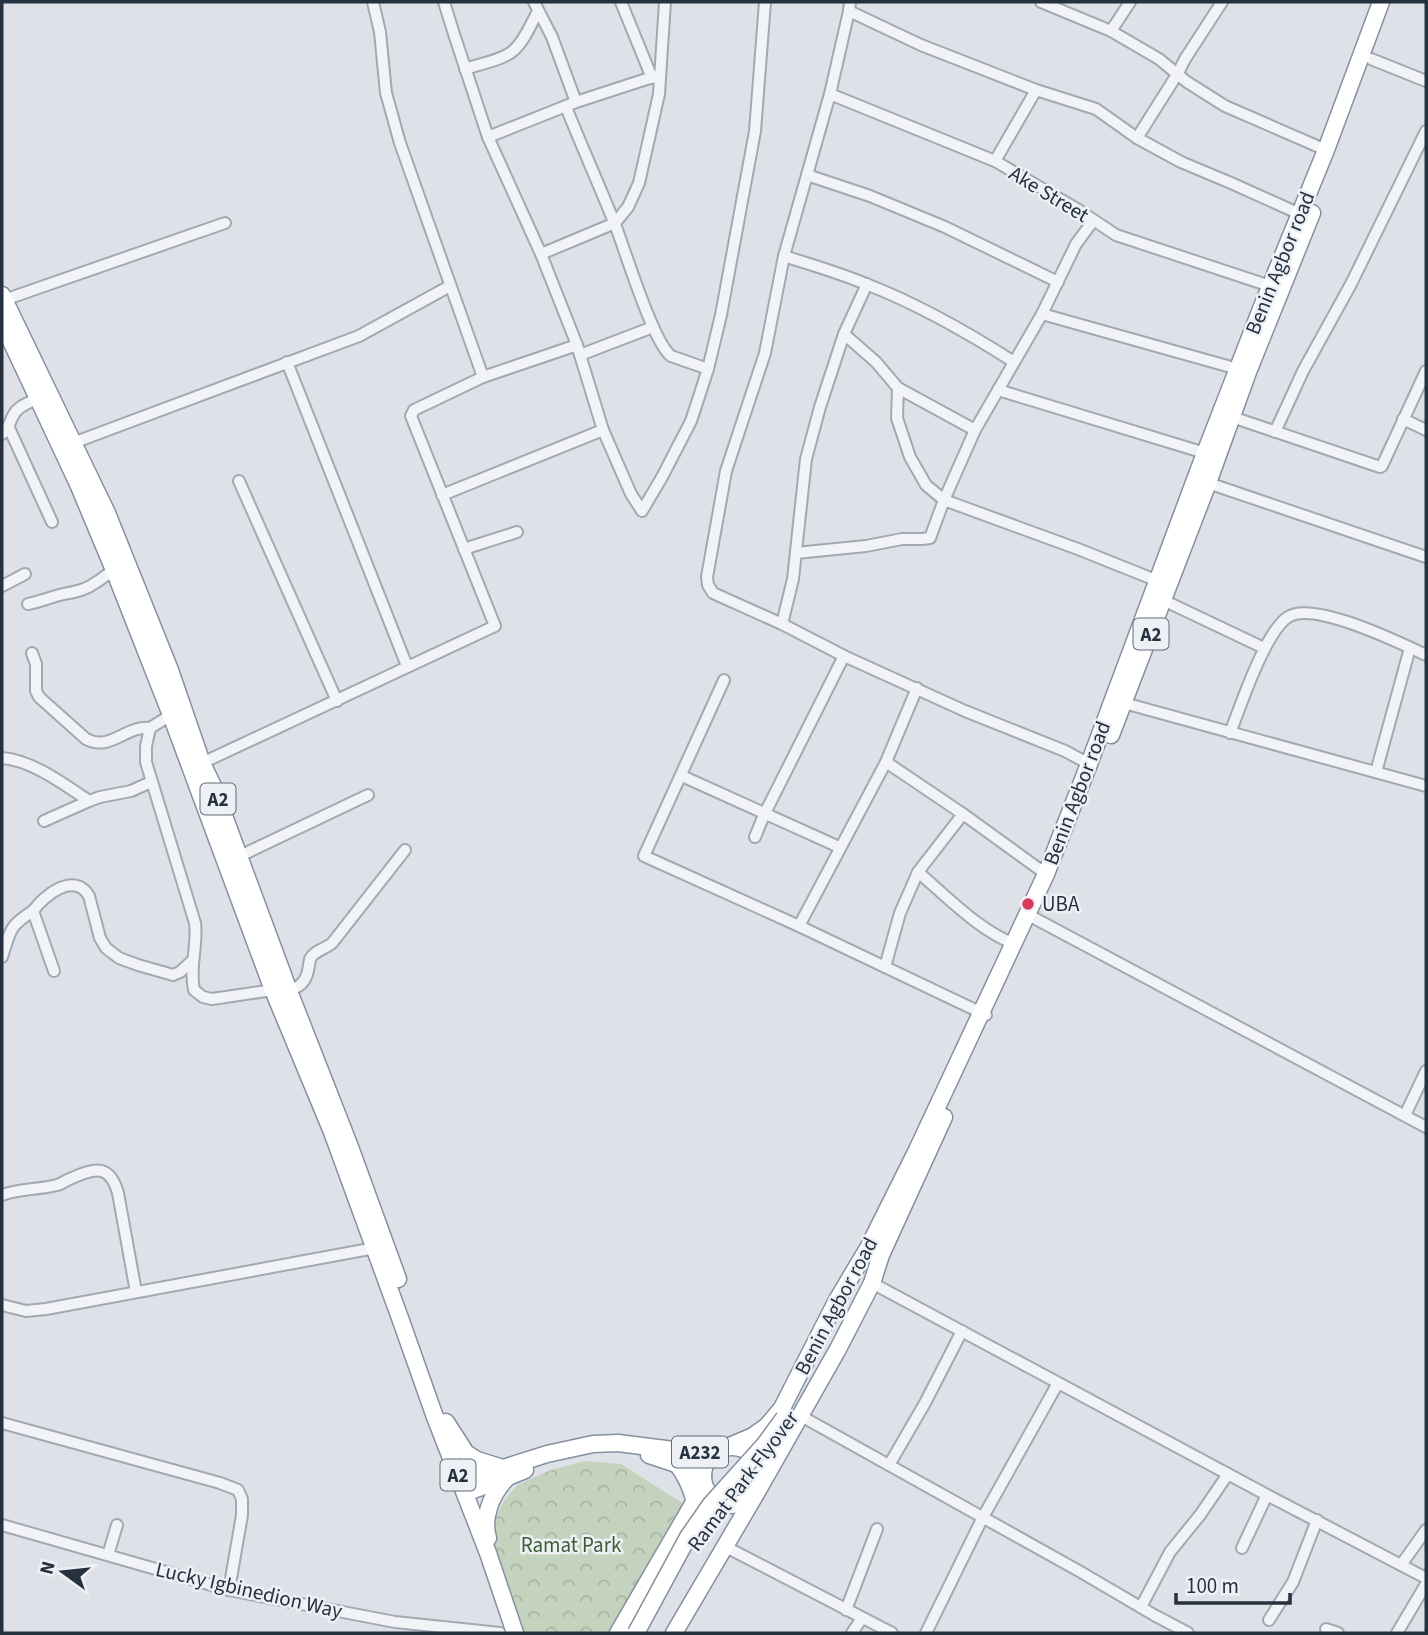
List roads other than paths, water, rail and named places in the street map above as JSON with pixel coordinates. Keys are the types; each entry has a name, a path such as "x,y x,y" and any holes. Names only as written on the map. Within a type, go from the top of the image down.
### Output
{"highway":[{"name":"Benin Agbor road","path":"984,1014 1013,943 1046,874 1205,453 1326,150 1381,2"},
{"name":"Benin Agbor road","path":"504,1473 547,1454 593,1444 618,1443 690,1452 720,1450 753,1436 767,1426 782,1408 837,1300 875,1252 917,1150 1063,856 1393,2"},
{"name":"A2","path":"3,298 107,513 170,670 202,763 240,856 281,991 350,1147 435,1417 466,1485 515,1633"},
{"name":"A2","path":"2,321 78,484 114,570 281,991 375,1248 405,1315 446,1422"},
{"name":"Benin Agbor road","path":"674,1633 757,1492 792,1419 838,1349 872,1283 875,1252"},
{"name":"Ramat Park Flyover","path":"645,1633 695,1541 710,1519 772,1448 792,1419 847,1300 875,1252"},
{"name":"Ramat Park Flyover","path":"636,1633 688,1537 711,1504 765,1444 792,1419"},
{"path":"446,1422 466,1452 504,1473"},
{"path":"446,1422 466,1485 485,1530 521,1633"},
{"path":"466,1485 591,1451 619,1450 653,1455 676,1463 704,1480 714,1499 728,1506 744,1503 757,1492 762,1475 756,1459 748,1451 737,1447 725,1448 708,1460 704,1480 695,1502 618,1633"},
{"path":"676,1463 691,1487 695,1502"},
{"path":"485,1530 486,1514 504,1473"}],"street":[{"path":"373,2 380,32 386,93 400,143 483,377"},
{"path":"444,2 488,137 541,254 579,350 603,430 631,495 642,511 691,421 708,369 730,271 755,131 765,2"},
{"path":"541,254 615,223 628,207 639,183 659,94 656,77 621,2"},
{"path":"656,77 665,2"},
{"path":"1041,2 1111,32 1159,60 1225,106 1326,150"},
{"path":"1111,32 1130,2"},
{"path":"1137,138 1222,2"},
{"path":"465,69 507,55 514,50 526,34 536,6"},
{"path":"536,6 552,37 571,104 653,327 666,352 671,356 708,369"},
{"path":"1089,764 1065,751 965,711 844,656 713,593 708,585 707,577 726,471 765,353 785,256 830,94 849,6 921,45 1036,90 1096,109 1137,138 1181,162 1300,214"},
{"path":"1371,59 1426,81"},
{"path":"488,137 571,104 656,77"},
{"path":"995,161 1036,90"},
{"name":"Ake Street","path":"830,94 995,161 1116,235 1270,286"},
{"path":"1275,432 1303,371 1351,284 1426,131"},
{"path":"807,175 870,196 945,227 1058,282"},
{"path":"796,554 902,539 930,538 975,430 1042,314 1076,244 1093,221"},
{"path":"3,298 225,223"},
{"path":"785,256 867,284 932,314 1014,362"},
{"path":"782,624 793,579 806,459 844,334 867,284"},
{"path":"73,443 359,336 450,286"},
{"path":"1042,314 1238,369"},
{"path":"202,763 495,626 411,416 414,410 483,377 653,327"},
{"path":"844,334 876,362 898,388 975,430"},
{"path":"287,362 407,666"},
{"path":"1231,417 1380,467 1426,371"},
{"path":"898,388 897,418 909,457 926,485 944,500 1158,581"},
{"path":"998,390 1205,453"},
{"path":"38,398 17,410 5,431 52,522"},
{"path":"1403,419 1426,430"},
{"path":"442,495 603,430"},
{"path":"239,481 337,701"},
{"path":"1208,483 1426,556"},
{"path":"464,548 517,532"},
{"path":"28,604 80,591 114,570"},
{"path":"2,586 25,574"},
{"path":"1163,600 1264,648"},
{"path":"1230,733 1264,648 1289,616 1302,612 1347,621 1426,655"},
{"path":"1376,772 1410,648"},
{"path":"32,653 36,664 36,691 39,697 86,739 104,743 138,729 150,728 171,715"},
{"path":"755,837 844,656"},
{"path":"724,680 644,856 984,1014"},
{"path":"799,926 886,762 917,688"},
{"path":"1124,703 1426,786"},
{"path":"150,728 146,762 195,923 197,937 192,961 194,990 203,997 212,999 281,991 303,984 310,959 333,942 405,850"},
{"path":"2,758 12,759 41,771 89,801"},
{"path":"886,762 1046,874"},
{"path":"681,776 839,847"},
{"path":"44,821 89,801 131,792 151,782"},
{"path":"240,856 368,795"},
{"path":"885,967 900,913 918,872 963,814"},
{"path":"918,872 970,916 1001,939 1013,943"},
{"path":"2,957 11,929 17,921 33,911 47,895 71,884 82,887 89,896 100,938 106,948 119,958 173,975 192,961"},
{"path":"33,911 54,971"},
{"path":"1034,918 1426,1126"},
{"path":"1405,1115 1426,1071"},
{"path":"2,1195 28,1188 58,1185 94,1170 108,1173 118,1194 136,1292"},
{"path":"2,1305 26,1311 375,1248"},
{"path":"872,1283 1426,1578"},
{"path":"888,1465 925,1403 962,1331"},
{"path":"926,1633 983,1517 1058,1383"},
{"path":"792,1419 888,1465 1188,1633"},
{"path":"2,1423 238,1490 242,1499 242,1515 229,1590"},
{"path":"1141,1607 1170,1552 1228,1474"},
{"path":"1242,1548 1267,1495"},
{"path":"1269,1620 1293,1582 1317,1520"},
{"name":"Lucky Igbinedion Way","path":"2,1525 229,1590 395,1622 500,1633"},
{"path":"108,1555 117,1525"},
{"path":"846,1610 877,1530"},
{"path":"1402,1564 1426,1530"},
{"path":"724,1546 892,1633"},
{"path":"1397,1633 1426,1584"},
{"path":"852,1633 862,1618"},
{"path":"1326,1629 1338,1633"}],"place":[{"name":"UBA","path":"1028,904"}],"park label":[{"name":"Ramat Park","path":"571,1545"}]}
